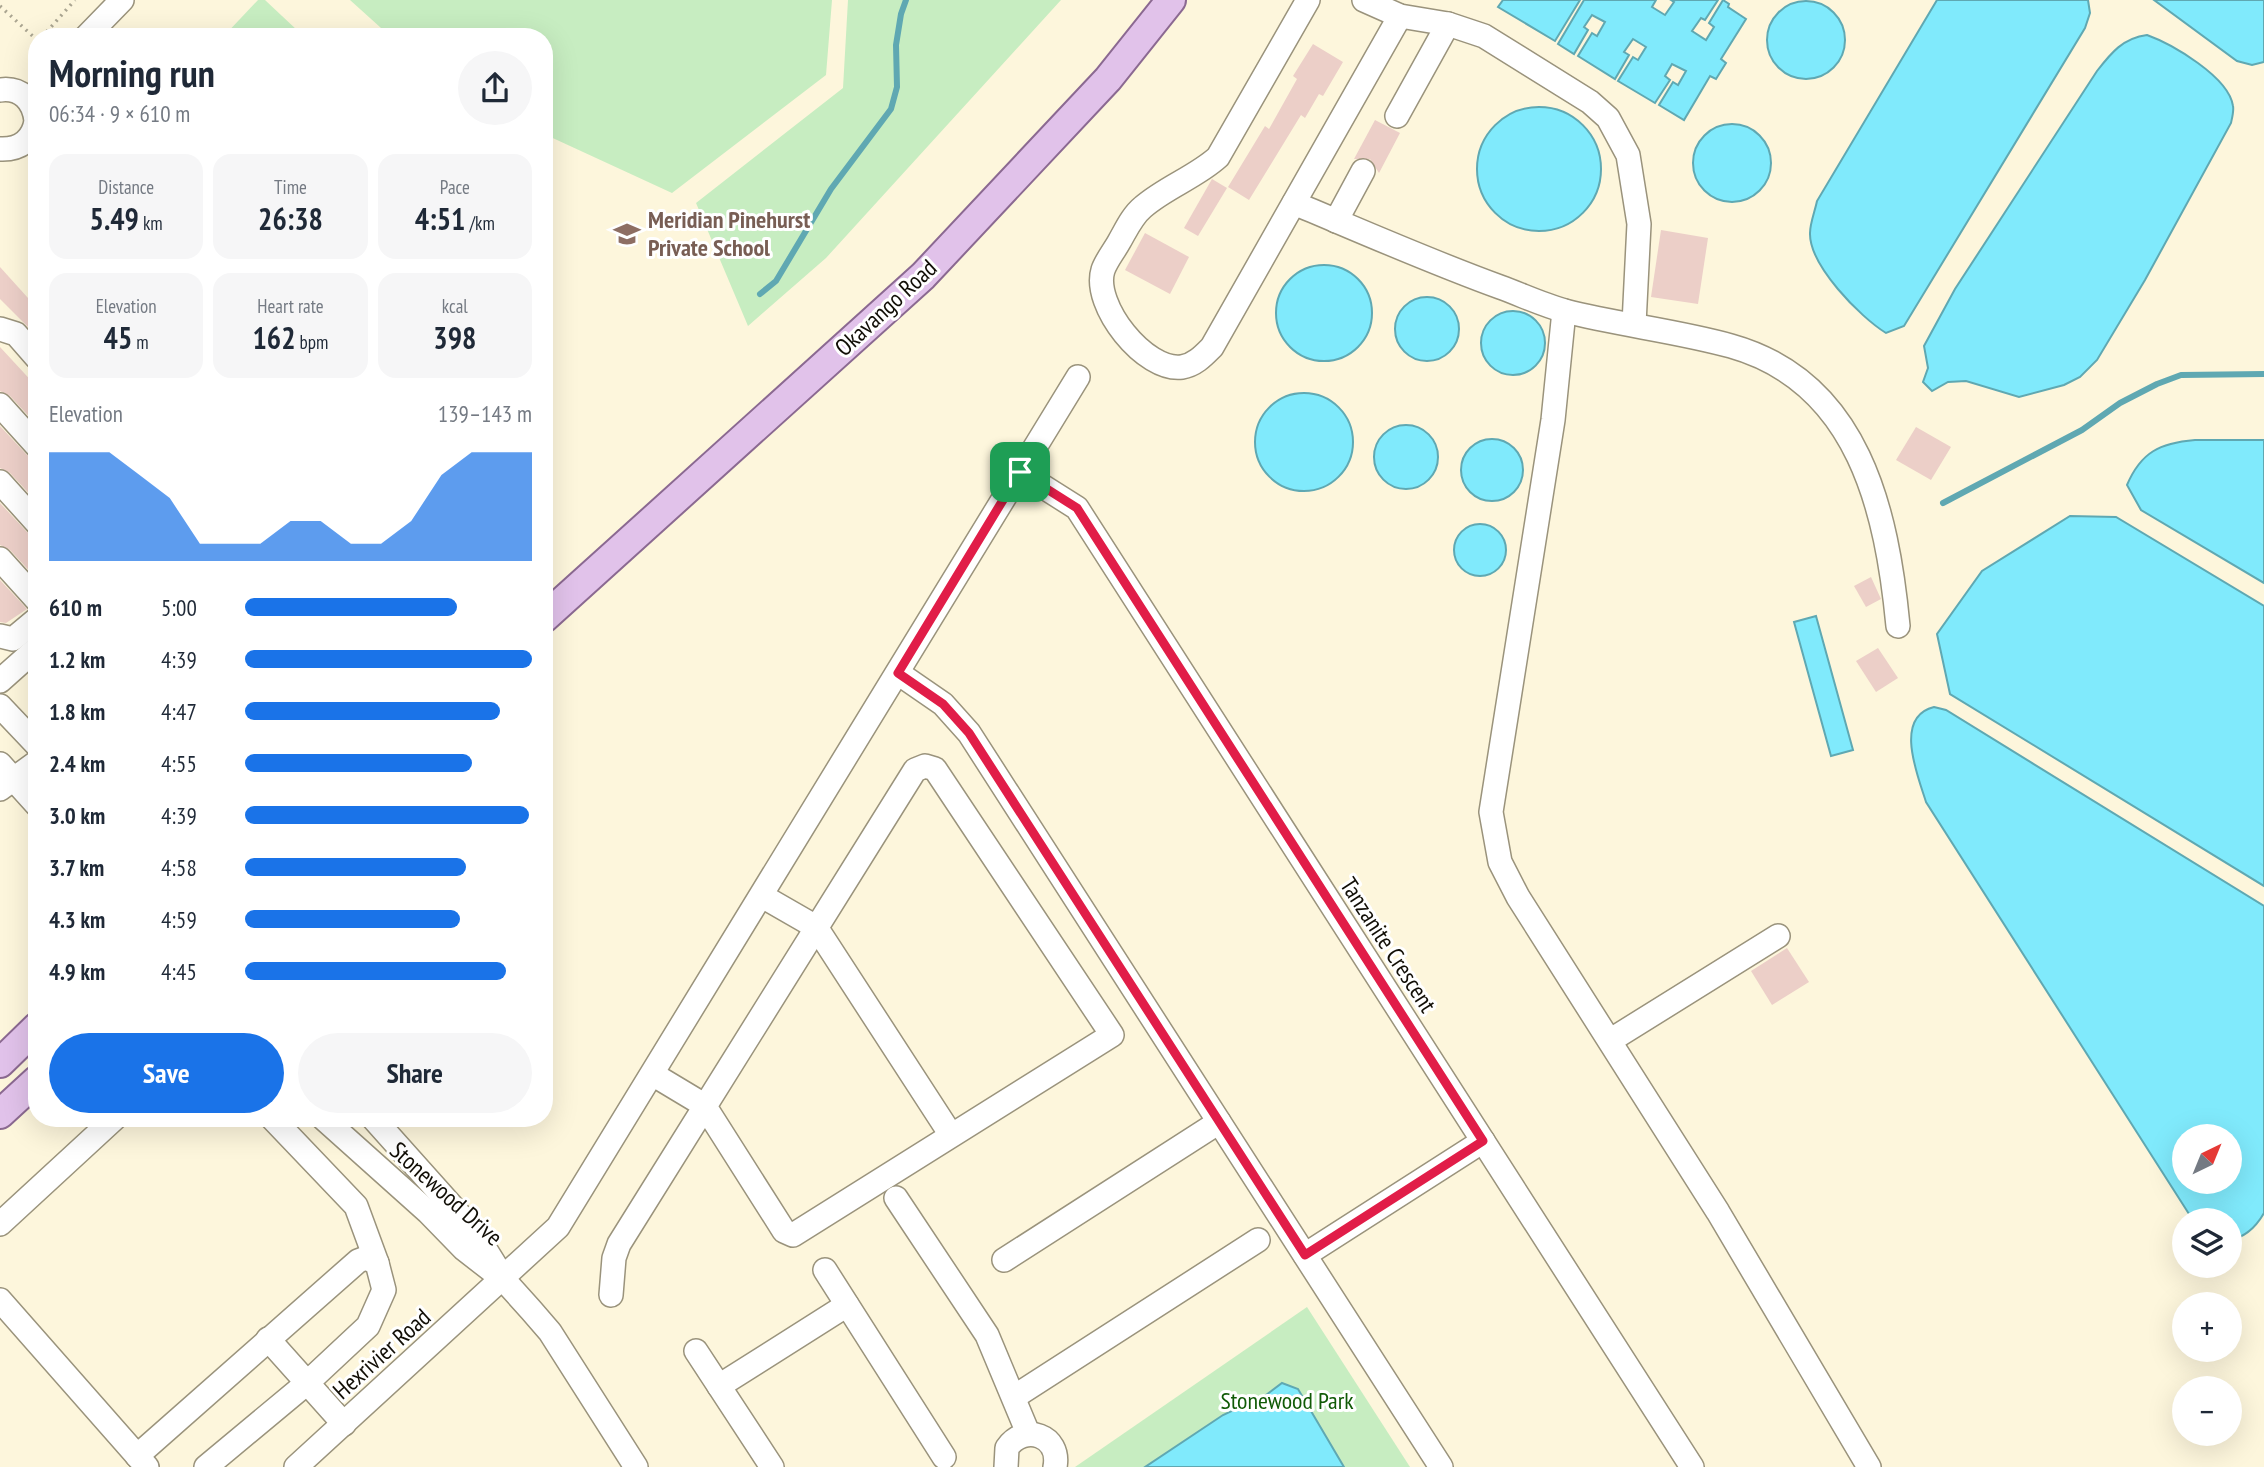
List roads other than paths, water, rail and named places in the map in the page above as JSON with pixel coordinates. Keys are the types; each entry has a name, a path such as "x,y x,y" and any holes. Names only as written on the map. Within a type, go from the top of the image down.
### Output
{"main road":[{"name":"Okavango Road","path":"553,610 923,276 1108,79 1171,0"},
{"name":"Okavango Road","path":"553,605 575,590"},
{"path":"0,1063 28,1036"},
{"path":"0,1114 28,1088"}],"street":[{"path":"95,28 122,0"},
{"path":"1308,0 1218,157 1205,169 1142,208 1103,270 1102,285 1107,302 1135,347 1168,366 1183,367 1200,360 1212,346 1400,16"},
{"path":"1364,0 1400,16 1448,24 1484,36 1591,102 1619,133 1628,155 1639,224 1634,324"},
{"path":"1397,116 1448,24"},
{"path":"0,90 28,92"},
{"path":"0,149 19,147 28,139"},
{"path":"1336,221 1363,171"},
{"path":"1294,204 1462,273 1564,311 1732,346 1762,357 1800,382 1827,406 1852,442 1873,488 1892,559 1898,626"},
{"path":"1564,311 1553,420 1491,812 1500,862 1718,1212 1868,1467"},
{"path":"0,329 16,334 28,348"},
{"name":"Hexrivier Road","path":"296,1467 504,1280 558,1227 1078,377"},
{"path":"0,405 28,436"},
{"name":"Tanzanite Crescent","path":"1020,472 1077,508 1692,1467"},
{"path":"0,482 28,513"},
{"path":"0,559 28,590"},
{"path":"0,636 13,639 28,626"},
{"path":"0,681 28,656"},
{"path":"898,673 943,704 969,733 1441,1467"},
{"path":"0,706 28,736"},
{"path":"28,766 5,778 28,797"},
{"path":"611,1296 614,1258 619,1244 705,1105 915,770 925,766 936,769 1112,1035 789,1235 705,1105 654,1074"},
{"path":"762,897 816,928 951,1135"},
{"path":"1611,1040 1779,936"},
{"path":"1004,1260 1219,1122"},
{"path":"0,1224 105,1127"},
{"path":"206,1467 307,1383 368,1326 384,1290 356,1206 281,1127"},
{"name":"Stonewood Drive","path":"333,1127 428,1212 464,1249 504,1280"},
{"name":"Stonewood Drive","path":"381,1127 474,1231 504,1280 550,1332 636,1467"},
{"path":"1305,1255 1483,1141"},
{"path":"896,1198 987,1335 1028,1433"},
{"path":"1014,1397 1258,1240"},
{"path":"0,1300 142,1461 268,1339 358,1261 366,1258 377,1263"},
{"path":"825,1270 943,1464"},
{"path":"719,1386 847,1305"},
{"path":"268,1339 344,1424"},
{"path":"696,1351 772,1467"},
{"path":"1005,1467 1007,1448 1019,1436 1028,1433 1036,1434 1051,1443 1055,1451 1055,1467"}],"water":[{"path":"1503,0 1580,0 1555,41 1498,7"},
{"path":"1584,0 1656,0 1652,7 1665,15 1674,2 1671,0 1718,0 1705,20 1701,18 1692,31 1706,40 1714,27 1709,23 1723,0 1729,4 1728,7 1746,19 1721,59 1726,63 1716,79 1710,76 1684,120 1659,105 1673,82 1678,85 1686,71 1672,64 1665,76 1670,80 1655,103 1618,81 1633,57 1638,60 1646,47 1633,39 1624,52 1629,55 1615,79 1578,56 1592,33 1597,36 1605,22 1592,15 1584,27 1588,30 1574,54 1558,44"},
{"path":"1937,0 2088,0 2090,13 2085,28 1904,326 1886,333 1850,303 1827,274 1812,246 1811,225 1817,201"},
{"path":"2154,0 2264,0 2264,62 2252,65 2237,61"},
{"path":"1806,1 1821,4 1834,12 1842,25 1845,40 1842,55 1834,68 1821,76 1806,79 1791,76 1778,68 1770,55 1767,40 1770,25 1778,12 1791,4"},
{"path":"2147,35 2184,54 2211,73 2229,95 2233,114 2231,123 2145,280 2097,360 2080,377 2064,385 2019,397 1966,381 1948,382 1932,391 1923,382 1928,368 1924,346 1955,289 2097,71 2124,43"},
{"path":"1539,107 1563,112 1583,125 1596,145 1601,169 1596,193 1583,213 1563,226 1539,231 1515,226 1495,213 1482,193 1477,169 1482,145 1495,125 1515,112"},
{"path":"1732,124 1747,127 1760,135 1768,148 1771,163 1768,178 1760,191 1747,199 1732,202 1717,199 1704,191 1696,178 1693,163 1696,148 1704,135 1717,127"},
{"path":"1324,265 1342,269 1358,279 1368,295 1372,313 1368,331 1358,347 1342,357 1324,361 1306,357 1290,347 1280,331 1276,313 1280,295 1290,279 1306,269"},
{"path":"1427,297 1445,303 1453,311 1459,329 1453,347 1445,355 1427,361 1409,355 1401,347 1395,329 1401,311 1409,303"},
{"path":"1507,311 1519,311 1536,320 1543,331 1543,355 1536,366 1519,375 1507,375 1495,370 1486,361 1481,349 1481,337 1486,325 1495,316"},
{"path":"1304,393 1323,397 1339,407 1349,423 1353,442 1349,461 1339,477 1323,487 1304,491 1285,487 1269,477 1259,461 1255,442 1259,423 1269,407 1285,397"},
{"path":"1400,425 1412,425 1429,434 1436,445 1436,469 1429,480 1412,489 1400,489 1388,484 1379,475 1374,463 1374,451 1379,439 1388,430"},
{"path":"1492,439 1504,441 1514,448 1521,458 1521,482 1514,492 1504,499 1492,501 1480,499 1470,492 1463,482 1461,470 1463,458 1470,448 1480,441"},
{"path":"2195,440 2264,440 2264,583 2141,510 2127,485 2139,464 2153,451"},
{"path":"2070,516 2116,517 2264,606 2264,886 1950,694 1937,634 1982,571"},
{"path":"1480,524 1490,526 1498,532 1504,540 1504,560 1498,568 1490,574 1480,576 1470,574 1462,568 1456,560 1454,550 1456,540 1462,532 1470,526"},
{"path":"1816,616 1853,750 1831,756 1794,622"},
{"path":"1934,707 1946,710 2264,906 2264,1213 2246,1234 2242,1236 2242,1208 2185,1208 2176,1194 2242,1194 2242,1124 2172,1124 2172,1187 1926,802 1914,763 1911,735 1914,722 1922,713"},
{"path":"1282,1383 1298,1389 1344,1467 1145,1467 1223,1415 1266,1395"}],"waterway":[{"path":"760,294 776,281 831,189 891,109 897,87 896,45 906,0"},
{"path":"1943,503 2082,430 2120,403 2157,384 2181,375 2264,374"}],"place":[{"name":"Meridian Pinehurst Private School","path":"627,234"}],"park label":[{"name":"Stonewood Park","path":"1287,1401"}]}
